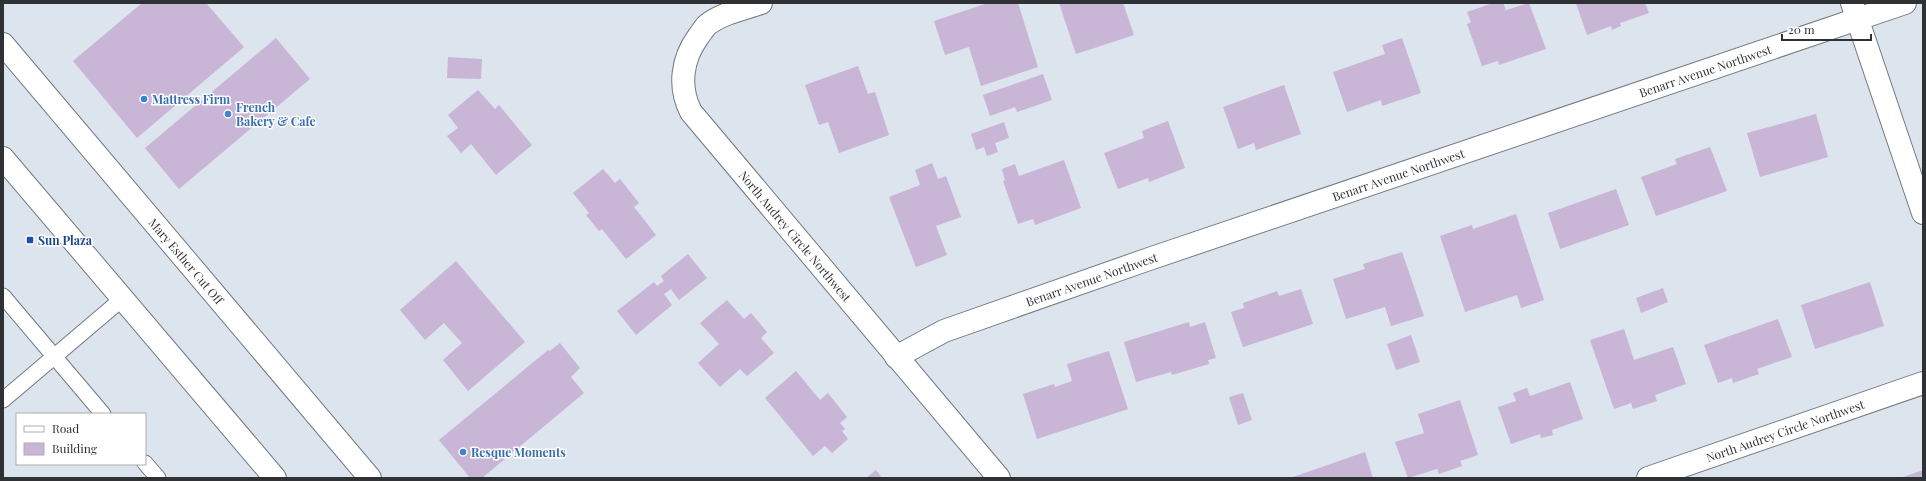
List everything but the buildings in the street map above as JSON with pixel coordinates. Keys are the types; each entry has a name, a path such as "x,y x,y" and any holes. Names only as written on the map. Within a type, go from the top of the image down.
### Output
{"street":[{"name":"North Audrey Circle Northwest","path":"761,3 725,15 706,25 691,47 684,66 682,82 685,100 690,112 999,478"},
{"name":"Benarr Avenue Northwest","path":"896,357 951,328 1854,11 1905,3"},
{"path":"1854,11 1923,213"},
{"name":"Mary Esther Cut Off","path":"3,44 370,478"},
{"path":"3,158 275,478"},
{"name":"North Audrey Circle Northwest","path":"1648,478 1923,383"}],"lane":[{"path":"3,296 102,413"},
{"path":"3,400 122,299"},
{"path":"146,464 158,478"}],"place":[{"name":"Mattress Firm","path":"144,99"},
{"name":"French Bakery & Cafe","path":"228,114"},
{"name":"Sun Plaza","path":"30,240"},
{"name":"Resque Moments","path":"463,452"}]}
